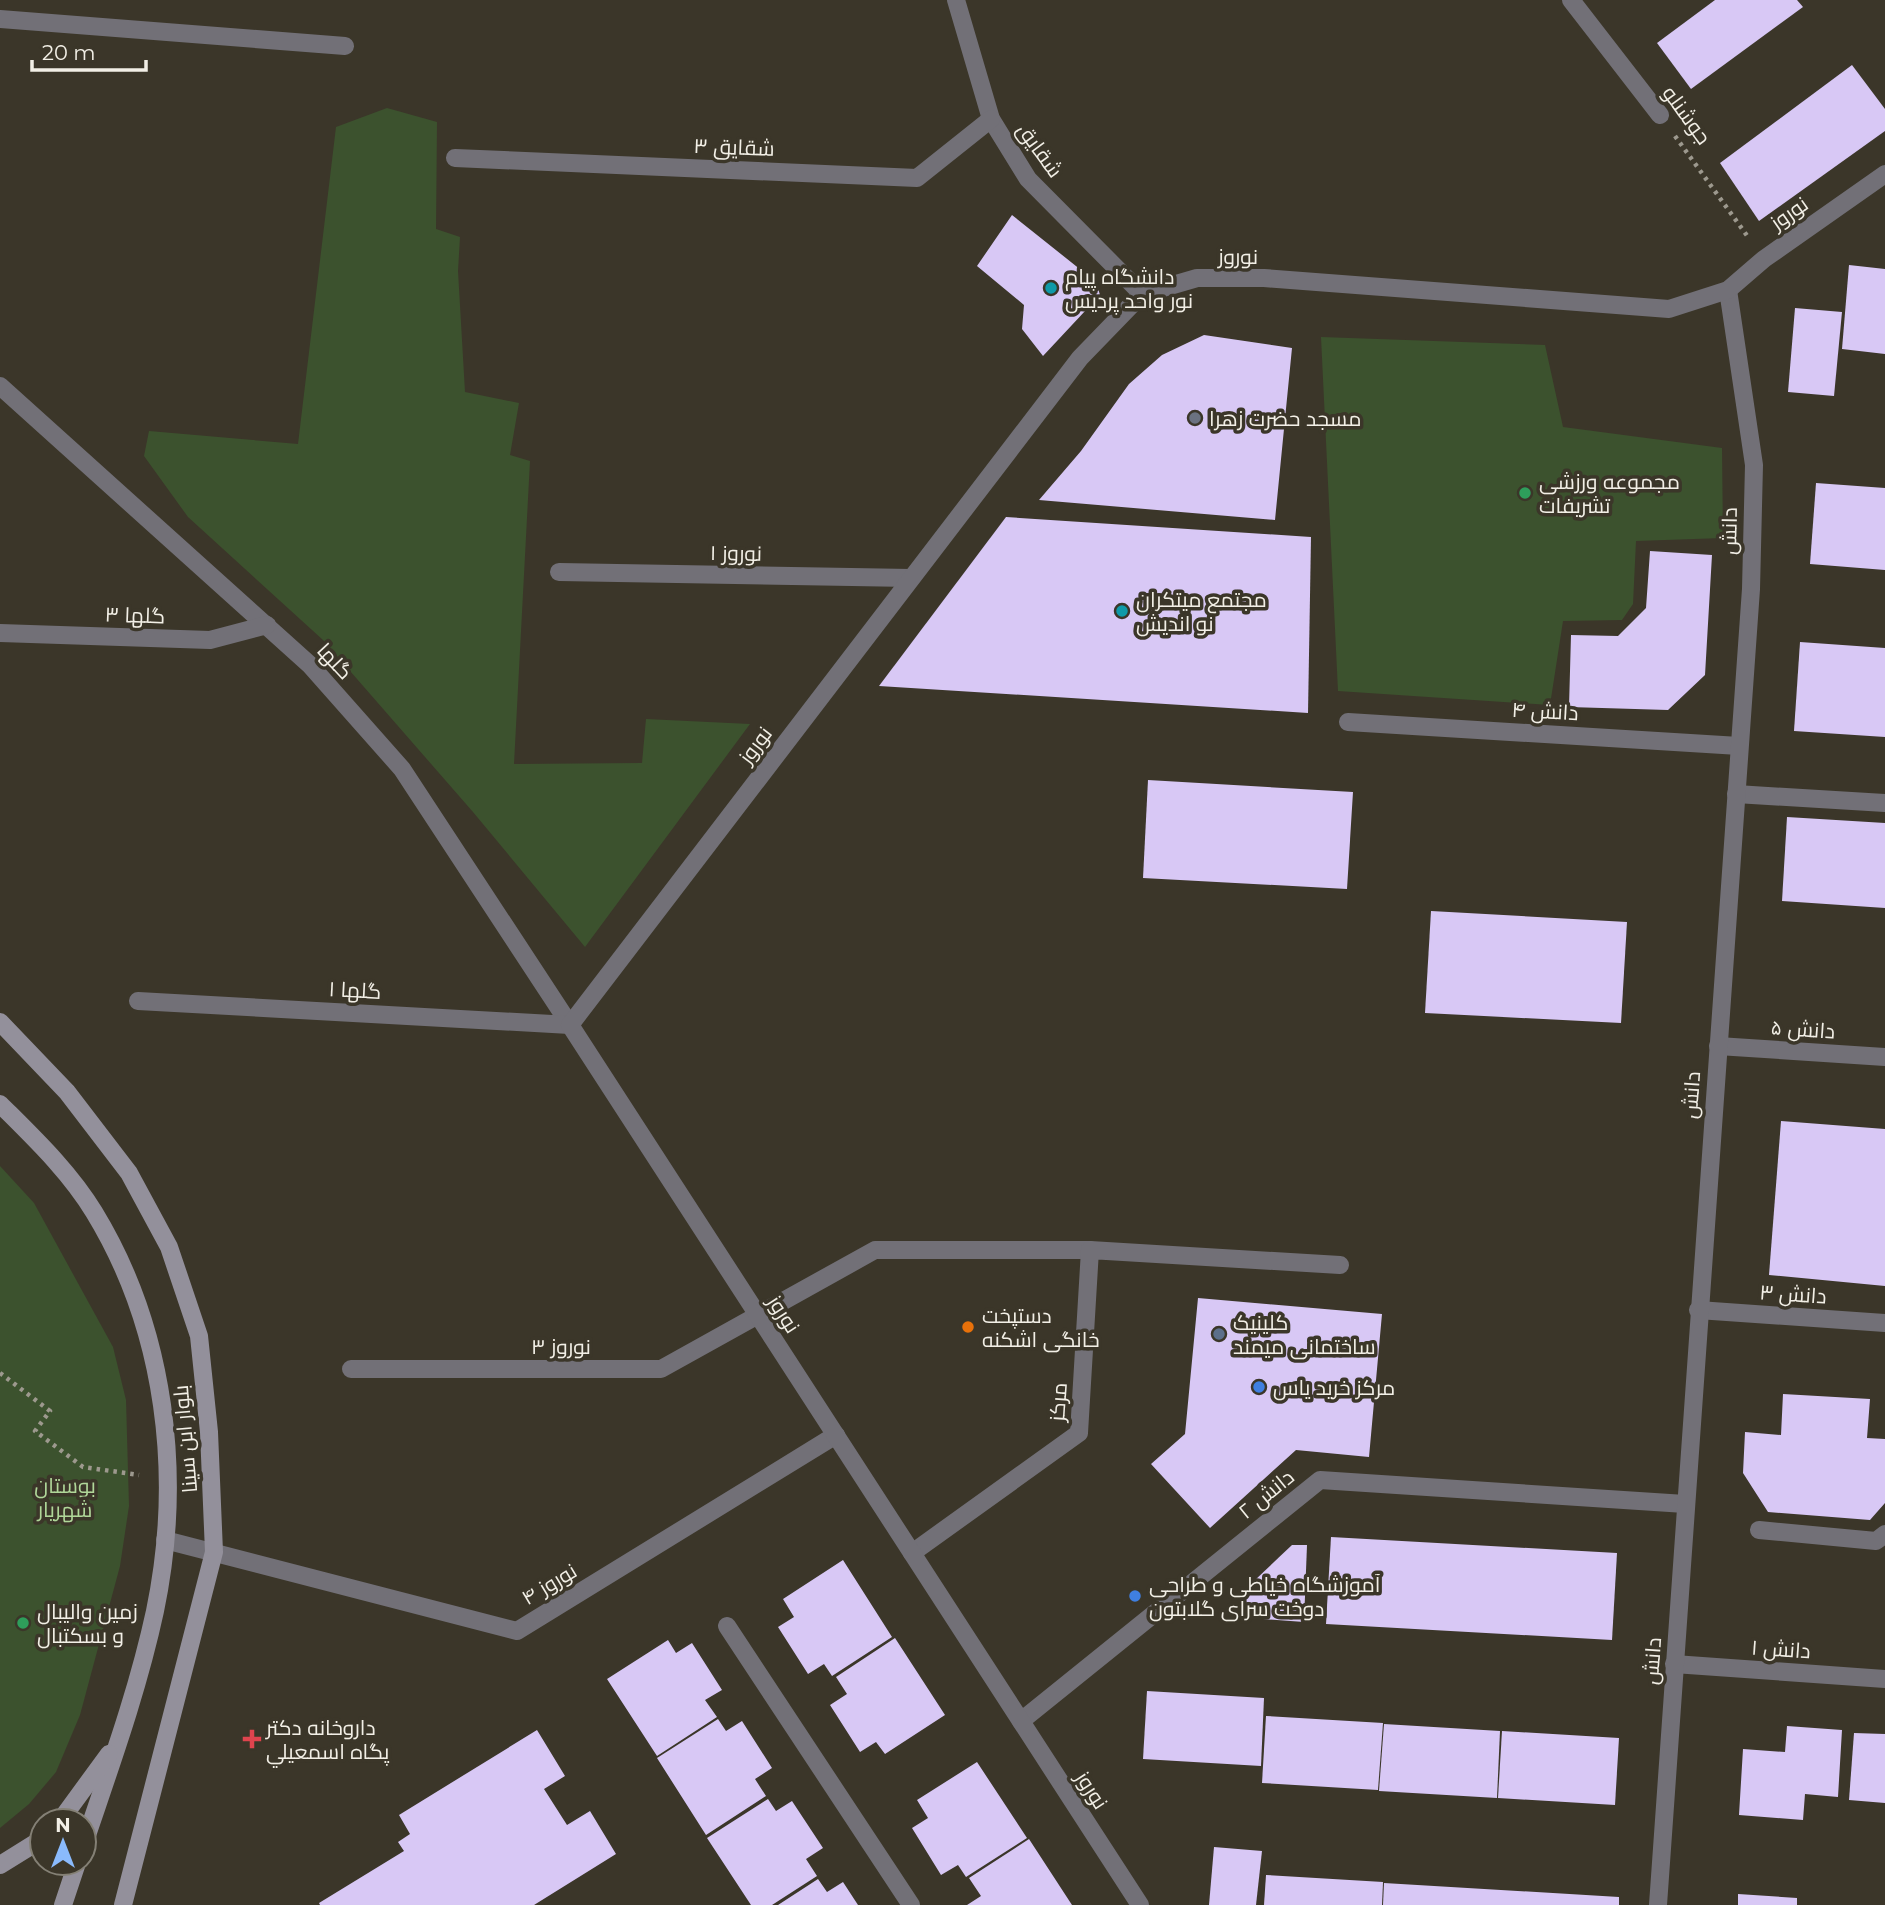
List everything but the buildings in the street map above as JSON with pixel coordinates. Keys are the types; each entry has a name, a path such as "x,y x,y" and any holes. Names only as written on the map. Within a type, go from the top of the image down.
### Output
{"main road":[{"name":"بلوار ابن سینا","path":"0,1022 67,1091 129,1173 169,1247 199,1336 209,1432 214,1552 123,1905"},
{"name":"بلوار ابن سینا","path":"0,1104 53,1157 93,1211 124,1268 146,1328 161,1394 168,1478 165,1540 155,1609 140,1674 96,1807"},
{"path":"70,1807 120,1737"},
{"path":"0,1866 28,1849"},
{"path":"63,1905 72,1877"}],"street":[{"name":"شقایق","path":"957,0 962,26 991,119 1028,179 1142,294"},
{"name":"جوشنلو","path":"1571,0 1660,116"},
{"path":"0,19 345,46"},
{"name":"شقایق ۳","path":"456,158 917,178 991,119"},
{"name":"نوروز","path":"1140,1905 570,1025 1080,358 1142,294 1197,278 1264,278 1670,309 1728,290 1764,259 1885,174"},
{"name":"دانش","path":"1658,1905 1751,589 1754,465 1728,290"},
{"name":"گلها","path":"0,386 310,665 402,769 570,1025"},
{"name":"نوروز ۱","path":"559,572 911,578"},
{"name":"گلها ۳","path":"0,633 210,640 267,625"},
{"name":"دانش ۴","path":"1348,722 1739,746"},
{"path":"1736,794 1885,803"},
{"name":"گلها ۱","path":"138,1001 570,1025"},
{"name":"دانش ۵","path":"1718,1046 1885,1057"},
{"name":"نوروز ۳","path":"351,1369 661,1369 875,1250 1090,1250"},
{"path":"1090,1250 1340,1265"},
{"name":"مرکز","path":"912,1553 1079,1433 1090,1250"},
{"name":"دانش ۳","path":"1698,1310 1885,1323"},
{"name":"نوروز ۴","path":"165,1540 516,1631 836,1435"},
{"name":"دانش ۲","path":"1021,1721 1321,1480 1685,1504"},
{"path":"1759,1530 1876,1541 1885,1534"},
{"path":"727,1626 911,1905"},
{"name":"دانش ۱","path":"1674,1664 1885,1679"}],"path":[{"name":"جوشنلو","path":"1660,116 1764,259"},
{"path":"0,1373 50,1411 35,1431 83,1467 168,1478"}],"green space":[{"path":"387,108 437,122 436,229 460,237 458,271 465,392 519,403 510,455 530,461 514,764 642,763 646,719 750,724 585,947 473,812 323,640 188,517 144,456 149,431 298,444 336,127"},
{"name":"مجموعه ورزشی تشریفات","path":"1321,337 1545,345 1563,427 1722,448 1723,538 1636,541 1633,604 1622,620 1563,621 1550,705 1338,691"},
{"name":"بوستان شهریار","path":"0,1166 34,1203 113,1347 126,1400 129,1506 120,1566 80,1715 56,1772 29,1804 0,1828"}],"place":[{"name":"دانشگاه پیام نور واحد پردیس","path":"1051,288"},
{"name":"مسجد حضرت زهرا","path":"1195,418"},
{"name":"مجموعه ورزشی تشریفات","path":"1525,493"},
{"name":"مجتمع میتکران نو اندیش","path":"1122,611"},
{"name":"دستپخت خانگی اشکنه","path":"968,1327"},
{"name":"کلینیک ساختمانی میمند","path":"1219,1334"},
{"name":"مرکز خرید یاس","path":"1259,1387"},
{"name":"آموزشگاه خیاطی و طراحی دوخت سرای گلابتون","path":"1135,1596"},
{"name":"زمین والیبال و بسکتبال","path":"23,1623"},
{"name":"داروخانه دكتر پگاه اسمعيلي","path":"252,1739"}]}
